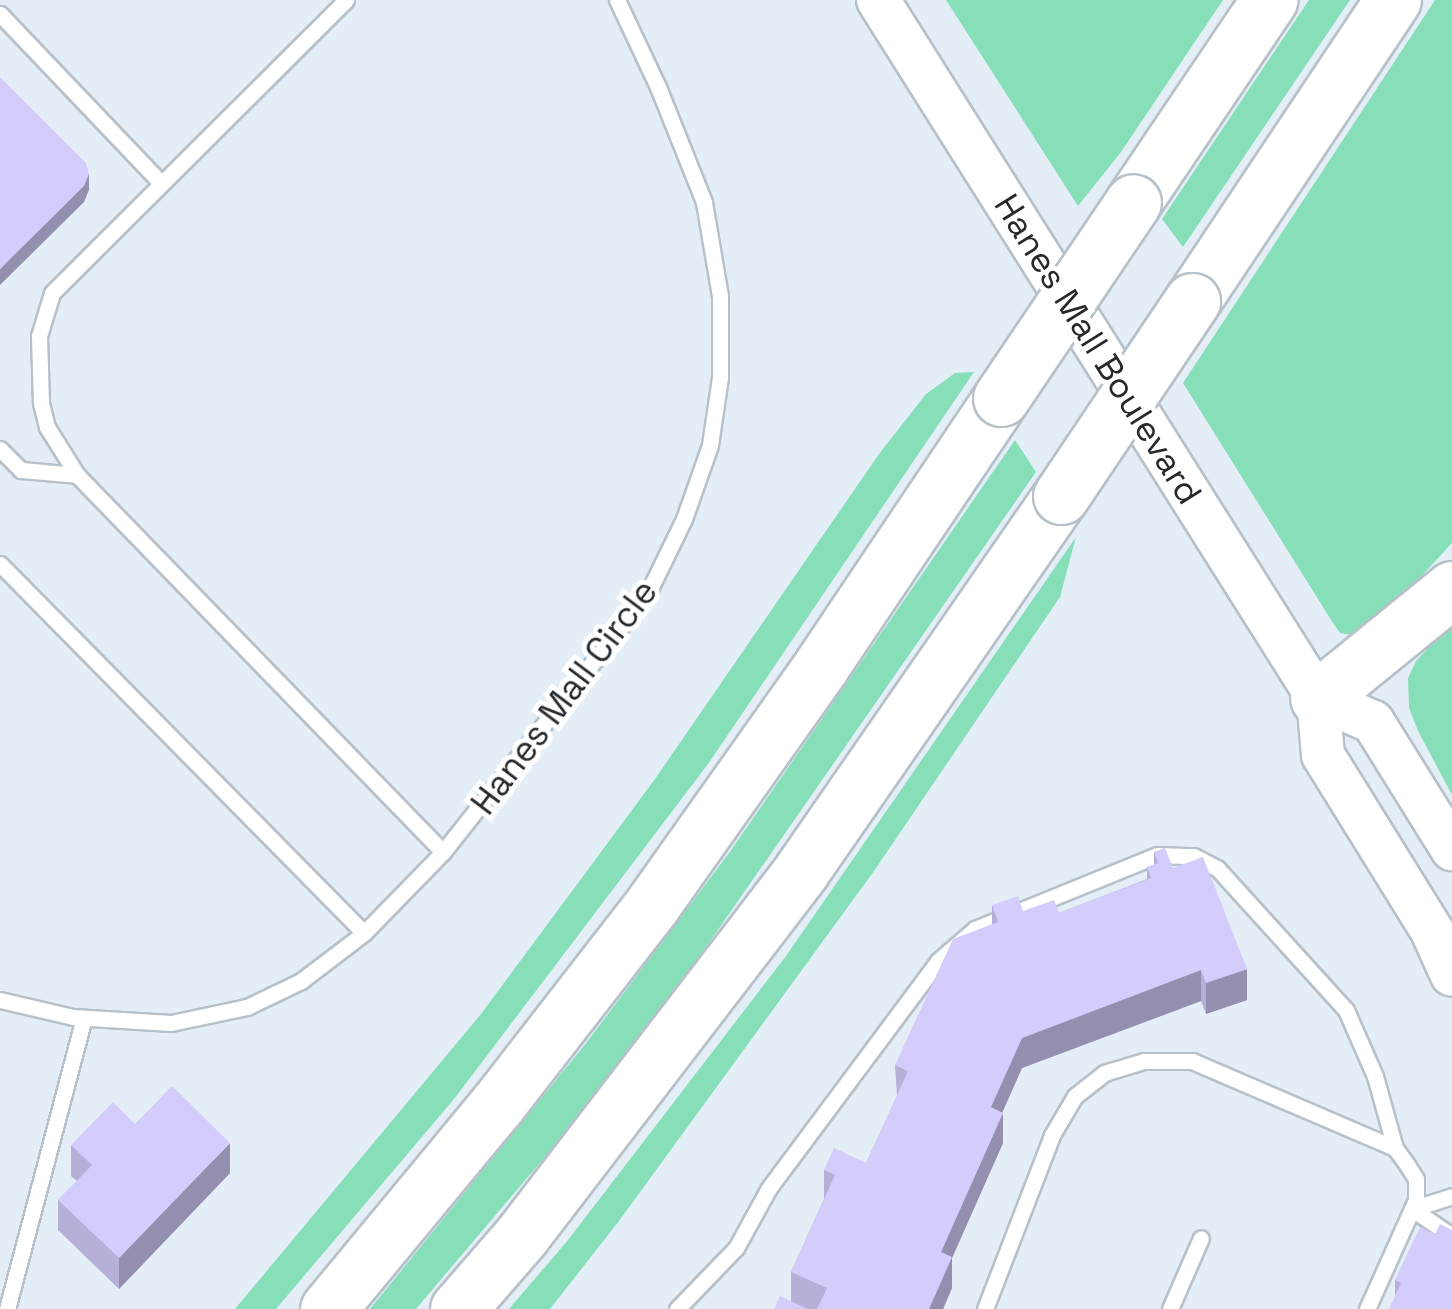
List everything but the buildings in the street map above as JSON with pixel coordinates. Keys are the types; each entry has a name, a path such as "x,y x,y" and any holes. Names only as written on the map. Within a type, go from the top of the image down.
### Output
{"highway":[{"path":"328,1309 497,1105 652,905 821,666 1269,0"},
{"path":"458,1309 522,1235 801,872 1061,496 1392,0"},
{"path":"1318,698 1452,589"}],"main road":[{"name":"Hanes Mall Boulevard","path":"878,0 1318,698 1323,755 1432,930 1452,975"},
{"path":"1318,698 1373,722 1452,849"}],"lane":[{"path":"346,0 66,275 45,313 38,354 41,403 46,427 78,475 443,852"},
{"name":"Hanes Mall Circle","path":"0,1000 84,1018 171,1023 247,1007 302,982 364,932 443,852 650,591 684,519 710,445 722,332 712,238 688,158 616,0"},
{"path":"0,14 160,182"},
{"path":"0,449 21,470 78,475"},
{"path":"0,564 364,932"},
{"path":"677,1309 736,1248 769,1188 938,961 975,929 1157,855 1194,856 1218,869 1346,1010 1376,1076 1394,1148 1416,1179 1412,1209 1367,1309"},
{"path":"7,1309 84,1018"},
{"path":"985,1309 1052,1135 1075,1096 1104,1073 1144,1061 1192,1060 1394,1148"},
{"path":"1412,1209 1452,1196"},
{"path":"1412,1209 1452,1236"},
{"path":"1170,1309 1201,1238"}],"green space":[{"path":"946,0 1223,0 1121,152 1078,206"},
{"path":"1309,0 1350,0 1183,247 1162,219"},
{"path":"1435,0 1452,0 1452,543 1403,596 1351,635 1340,633 1333,623 1183,383"},
{"path":"974,372 708,764 454,1099 276,1309 235,1309 481,1014 655,779 879,454 926,394 955,373"},
{"path":"1015,440 1036,472 688,973 555,1145 416,1309 370,1309 587,1042 729,853"},
{"path":"1076,537 1060,597 874,871 619,1221 550,1309 509,1309 568,1240 786,956"},
{"path":"1452,623 1452,795 1409,708 1408,678 1416,661"}]}
